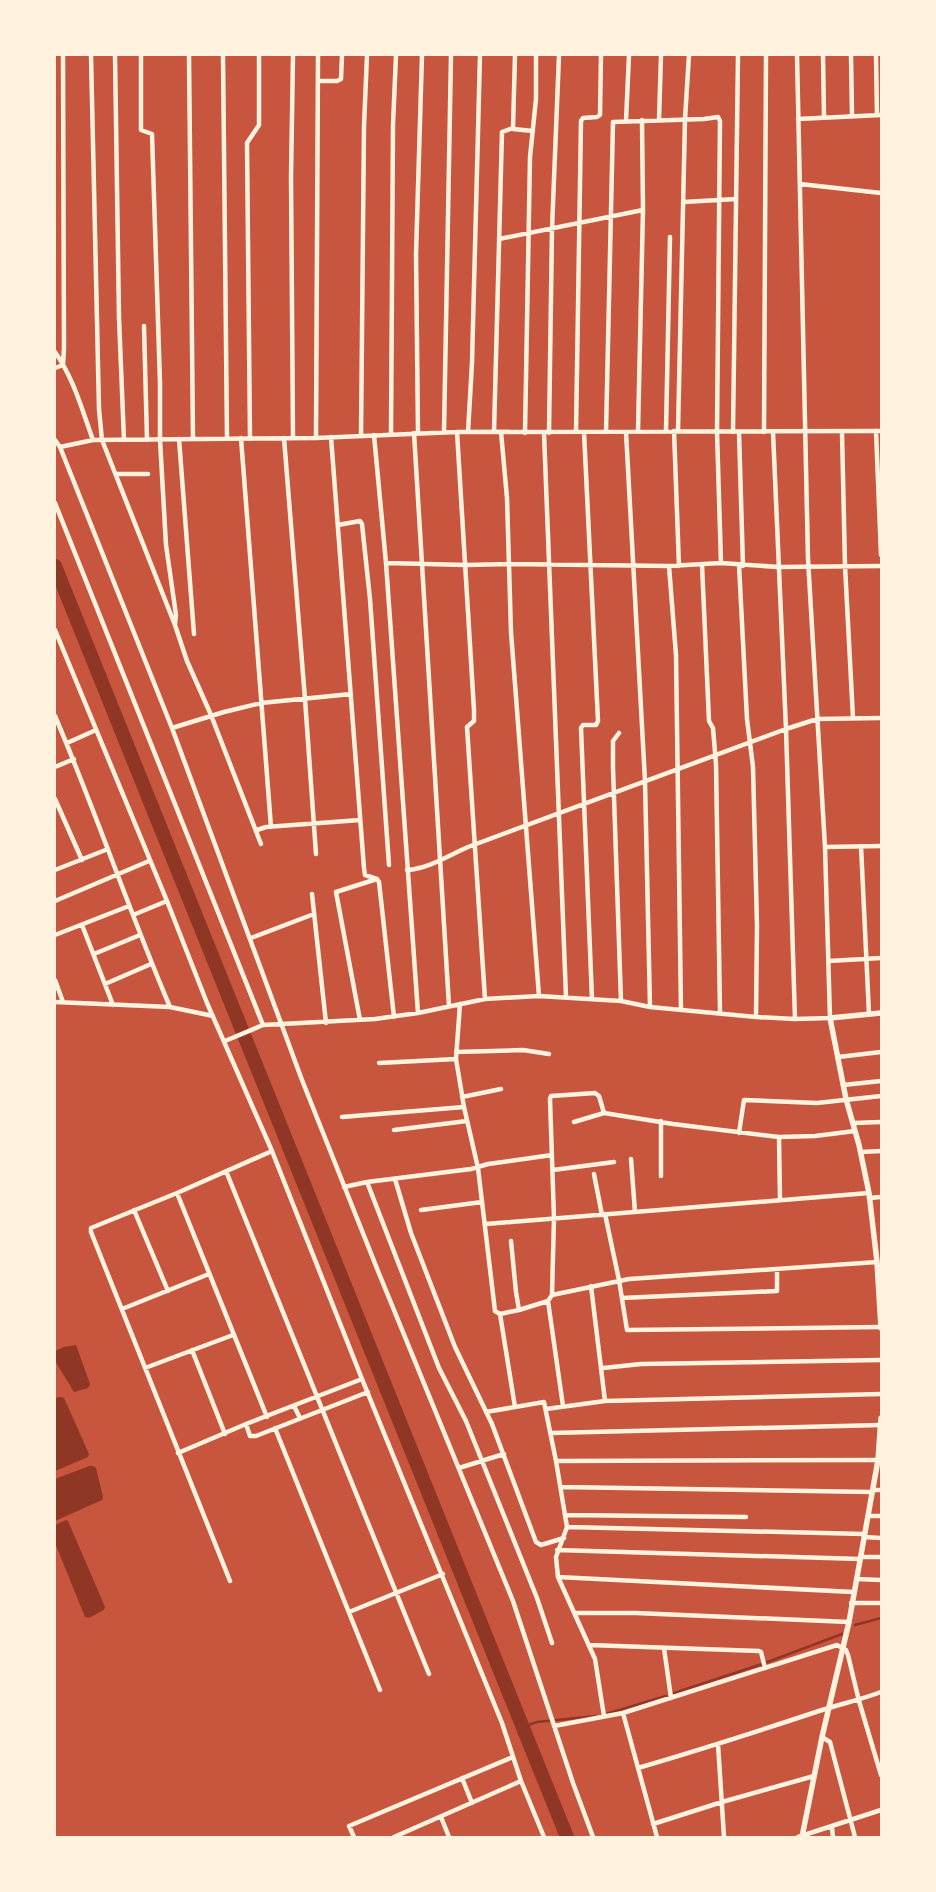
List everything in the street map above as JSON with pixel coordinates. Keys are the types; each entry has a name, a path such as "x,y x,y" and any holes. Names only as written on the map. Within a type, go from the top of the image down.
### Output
{"street":[{"path":"63,55 63,365"},
{"path":"91,55 99,409 102,440 141,538 149,564 175,625 187,661 211,716 261,844"},
{"path":"115,55 119,318 124,440"},
{"path":"141,55 141,130 152,134 160,440 166,545 176,615 175,625"},
{"path":"189,55 193,439"},
{"path":"223,55 227,438"},
{"path":"250,438 247,143 259,125 259,55"},
{"path":"293,55 293,438"},
{"path":"316,438 318,55"},
{"path":"318,81 340,81 342,55"},
{"path":"362,436 364,126 367,55"},
{"path":"392,434 393,124 396,55"},
{"path":"422,55 416,254 416,433 422,565 449,1006"},
{"path":"444,432 451,55"},
{"path":"468,430 472,363 480,55"},
{"path":"513,129 515,55"},
{"path":"525,433 530,157 536,99 536,55"},
{"path":"559,55 546,433 548,564 566,997"},
{"path":"576,432 581,121 583,118 600,116 601,55"},
{"path":"626,121 629,55"},
{"path":"659,120 661,55"},
{"path":"679,566 676,431 685,119 689,55"},
{"path":"738,55 736,432 741,565 750,742 753,767 756,858 756,1017"},
{"path":"764,432 766,55"},
{"path":"594,1174 619,1280 627,1330 881,1327 881,1296 877,1262 879,1253 861,1152 846,1099 831,1022 825,847 809,563 797,55"},
{"path":"823,55 824,116"},
{"path":"851,55 852,116"},
{"path":"798,119 824,116 879,115 876,55"},
{"path":"606,432 613,122 720,118 717,432 722,563"},
{"path":"638,431 643,210 642,120"},
{"path":"494,432 502,132 513,129 532,131"},
{"path":"800,184 881,193"},
{"path":"684,202 736,199"},
{"path":"499,239 643,210"},
{"path":"666,431 670,238"},
{"path":"144,326 147,440"},
{"path":"55,352 82,405 94,440"},
{"path":"55,368 63,365"},
{"path":"60,447 94,440 316,438 468,430 525,433 878,431 881,555"},
{"path":"456,432 475,718 467,728 485,1000"},
{"path":"501,432 516,698 539,996"},
{"path":"584,432 598,721 596,725 583,725 581,728 592,999"},
{"path":"626,432 645,781 650,1007"},
{"path":"773,432 786,729 795,1019"},
{"path":"842,432 844,566 853,718"},
{"path":"374,435 386,563 418,1013"},
{"path":"331,437 365,874 377,879 379,882 394,1017"},
{"path":"241,438 271,827"},
{"path":"284,438 316,854"},
{"path":"179,439 194,634"},
{"path":"55,440 60,447 172,728 281,1023 344,1186 516,1609 572,1782 593,1837"},
{"path":"116,474 148,474"},
{"path":"55,503 261,1026"},
{"path":"338,525 360,522 362,524 370,600 389,865"},
{"path":"386,563 422,565 679,566 722,563 778,567 809,563 844,566 881,566"},
{"path":"702,565 709,721 713,728 720,1012"},
{"path":"669,566 676,655 681,1010"},
{"path":"55,630 213,1016 272,1151 362,1379 443,1574 544,1837"},
{"path":"172,728 261,703 351,694"},
{"path":"55,716 74,759 151,964 170,1007"},
{"path":"407,870 425,868 526,825 583,806 679,767 817,719 881,718"},
{"path":"67,743 96,730"},
{"path":"55,734 62,731"},
{"path":"619,733 613,741 621,1001"},
{"path":"55,767 74,759"},
{"path":"55,799 82,860"},
{"path":"257,830 271,827 360,820"},
{"path":"861,846 868,960 869,1014"},
{"path":"825,847 881,846"},
{"path":"55,870 108,849"},
{"path":"55,901 118,876 149,861"},
{"path":"360,1020 336,892 377,879"},
{"path":"312,894 326,1023"},
{"path":"133,915 167,901"},
{"path":"55,935 129,906"},
{"path":"251,938 314,914"},
{"path":"82,925 114,1004"},
{"path":"94,954 140,935"},
{"path":"829,961 881,958"},
{"path":"105,984 151,964"},
{"path":"55,980 63,1002"},
{"path":"225,1041 261,1026 281,1023 326,1023 394,1017 485,1000 539,996 621,1001 650,1007 831,1022 881,1013"},
{"path":"55,1002 170,1007 213,1016"},
{"path":"460,1006 456,1059 464,1107 478,1168 495,1311 500,1314 548,1301 552,1295 554,1218 550,1098 552,1095 595,1093 599,1096 604,1113"},
{"path":"456,1052 523,1050 549,1054"},
{"path":"838,1056 881,1052"},
{"path":"379,1064 456,1059"},
{"path":"844,1085 881,1081"},
{"path":"462,1097 501,1089"},
{"path":"739,1133 744,1100 817,1103 881,1096"},
{"path":"342,1117 464,1107"},
{"path":"574,1122 604,1113 779,1137 815,1136 855,1131"},
{"path":"394,1130 467,1121"},
{"path":"660,1121 660,1176"},
{"path":"853,1123 881,1122"},
{"path":"779,1137 780,1200"},
{"path":"230,1581 91,1228 272,1151"},
{"path":"861,1152 881,1151"},
{"path":"344,1186 478,1168 488,1164 552,1155"},
{"path":"632,1159 635,1212"},
{"path":"553,1170 614,1162"},
{"path":"226,1171 429,1674"},
{"path":"395,1179 411,1233 452,1338 504,1454 537,1543 541,1545 564,1538"},
{"path":"367,1182 439,1368 466,1421 537,1598 552,1643"},
{"path":"177,1193 267,1417"},
{"path":"486,1224 780,1200 881,1197"},
{"path":"421,1210 482,1202"},
{"path":"134,1210 168,1291"},
{"path":"511,1241 519,1310"},
{"path":"552,1295 619,1280 877,1262"},
{"path":"622,1298 777,1291 777,1268"},
{"path":"122,1310 209,1274"},
{"path":"592,1286 605,1401"},
{"path":"548,1301 563,1406"},
{"path":"500,1314 515,1407"},
{"path":"145,1368 233,1335"},
{"path":"192,1350 224,1434"},
{"path":"602,1368 641,1364 881,1360"},
{"path":"178,1453 246,1424 362,1379"},
{"path":"246,1424 250,1436 253,1437 368,1392"},
{"path":"546,1409 605,1401 881,1394"},
{"path":"486,1412 543,1402 546,1409 567,1527 564,1538 557,1550 556,1567 558,1577 589,1645 597,1668 604,1715"},
{"path":"294,1406 300,1418"},
{"path":"881,1418 878,1460 849,1622 842,1646 801,1837 881,1810"},
{"path":"551,1433 881,1425"},
{"path":"275,1428 380,1690"},
{"path":"459,1468 504,1454"},
{"path":"556,1461 878,1460"},
{"path":"560,1487 881,1490"},
{"path":"565,1515 746,1517"},
{"path":"868,1516 881,1516"},
{"path":"567,1527 881,1538"},
{"path":"557,1550 881,1557"},
{"path":"349,1612 443,1574"},
{"path":"558,1577 853,1592"},
{"path":"856,1579 881,1580"},
{"path":"851,1603 881,1603"},
{"path":"575,1613 636,1613 849,1622"},
{"path":"589,1645 759,1651 762,1652 764,1665"},
{"path":"553,1722 623,1712 671,1698 764,1665 833,1646 842,1646"},
{"path":"842,1646 848,1655 859,1701 881,1775"},
{"path":"664,1648 671,1698"},
{"path":"638,1768 829,1708 859,1701 881,1692"},
{"path":"623,1712 657,1837"},
{"path":"822,1737 830,1742 855,1837"},
{"path":"718,1744 724,1837"},
{"path":"354,1837 349,1826 513,1756"},
{"path":"653,1824 814,1776"},
{"path":"462,1778 472,1804"},
{"path":"394,1837 521,1781"},
{"path":"441,1817 449,1837"},
{"path":"832,1828 833,1837"}],"shaded area":[{"path":"76,1345 90,1384 88,1388 74,1392 55,1361 55,1351"},
{"path":"55,1398 64,1398 89,1454 88,1457 55,1471"},
{"path":"89,1466 96,1468 103,1497 102,1500 55,1521 55,1479"},
{"path":"66,1520 105,1607 104,1610 89,1618 85,1617 55,1543 55,1525"}],"waterway":[{"path":"55,566 567,1837"},
{"path":"855,1625 881,1618"},
{"path":"674,1693 765,1663 842,1634"},
{"path":"606,1714 666,1696"},
{"path":"522,1727 537,1722 596,1716"}]}
